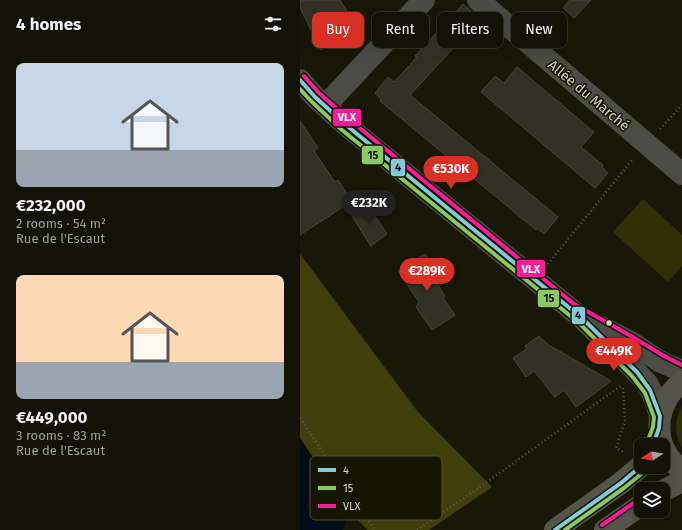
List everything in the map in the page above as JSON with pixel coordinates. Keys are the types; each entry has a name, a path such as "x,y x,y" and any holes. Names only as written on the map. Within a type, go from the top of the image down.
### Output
{"main road":[{"path":"682,382 664,402 659,436 669,458 682,471"},
{"path":"555,530 621,483 634,472"},
{"path":"670,487 682,481"},
{"path":"605,530 634,510"}],"street":[{"path":"325,106 424,0"},
{"name":"Allée du Marché","path":"478,0 682,174"},
{"path":"300,80 346,125 583,319 632,367 647,383 654,399 659,436"},
{"path":"583,319 629,341 661,362 682,371"}],"path":[{"path":"535,280 646,143 682,105"},
{"path":"442,513 623,384 625,421 616,448"},
{"path":"300,418 325,456"},
{"path":"368,520 375,530"},
{"path":"417,530 432,520"}],"shaded area":[{"path":"643,199 682,235 682,266 668,282 613,232"},
{"path":"300,254 418,412 492,487 429,530 368,530 357,520 442,520 442,456 312,456 300,438"},
{"path":"682,407 682,447 676,432 676,422"},
{"path":"300,438 312,456 310,456 310,520 347,520 343,530 300,530"}],"building":[{"path":"300,0 340,0 348,12 312,12 312,32 300,8"},
{"path":"570,0 591,0 574,18 563,8"},
{"path":"463,4 472,12 456,12"},
{"path":"437,32 437,48 453,48 410,95 558,217 544,234 537,228 536,230 380,101 381,99 375,93 388,77 394,82 417,57 415,56 422,48 429,48 429,41"},
{"path":"517,67 594,132 581,147 603,165 602,167 608,173 595,188 481,92 495,76 504,83"},
{"path":"300,121 318,148 314,151 335,182 338,180 352,201 300,235"},
{"path":"367,204 387,234 371,246 350,213"},
{"path":"425,254 436,270 431,273 445,296 443,298 455,315 432,330 416,307 419,302 398,271"},
{"path":"539,336 547,344 611,381 576,407 564,390 555,397 534,371 526,377 513,358 527,349 525,346"}],"transit line":[{"name":"VLX","path":"304,76 319,93 350,120 574,304 682,365"},
{"name":"4","path":"300,80 315,97 346,125 583,319 637,372 650,390 660,416 659,428 655,438"},
{"name":"15","path":"300,89 342,130 579,323 632,376 645,393 654,417 653,427 649,438"},
{"name":"4","path":"555,530 621,483 634,472"},
{"name":"15","path":"565,530 641,474"},
{"name":"VLX","path":"602,525 634,503"}]}
